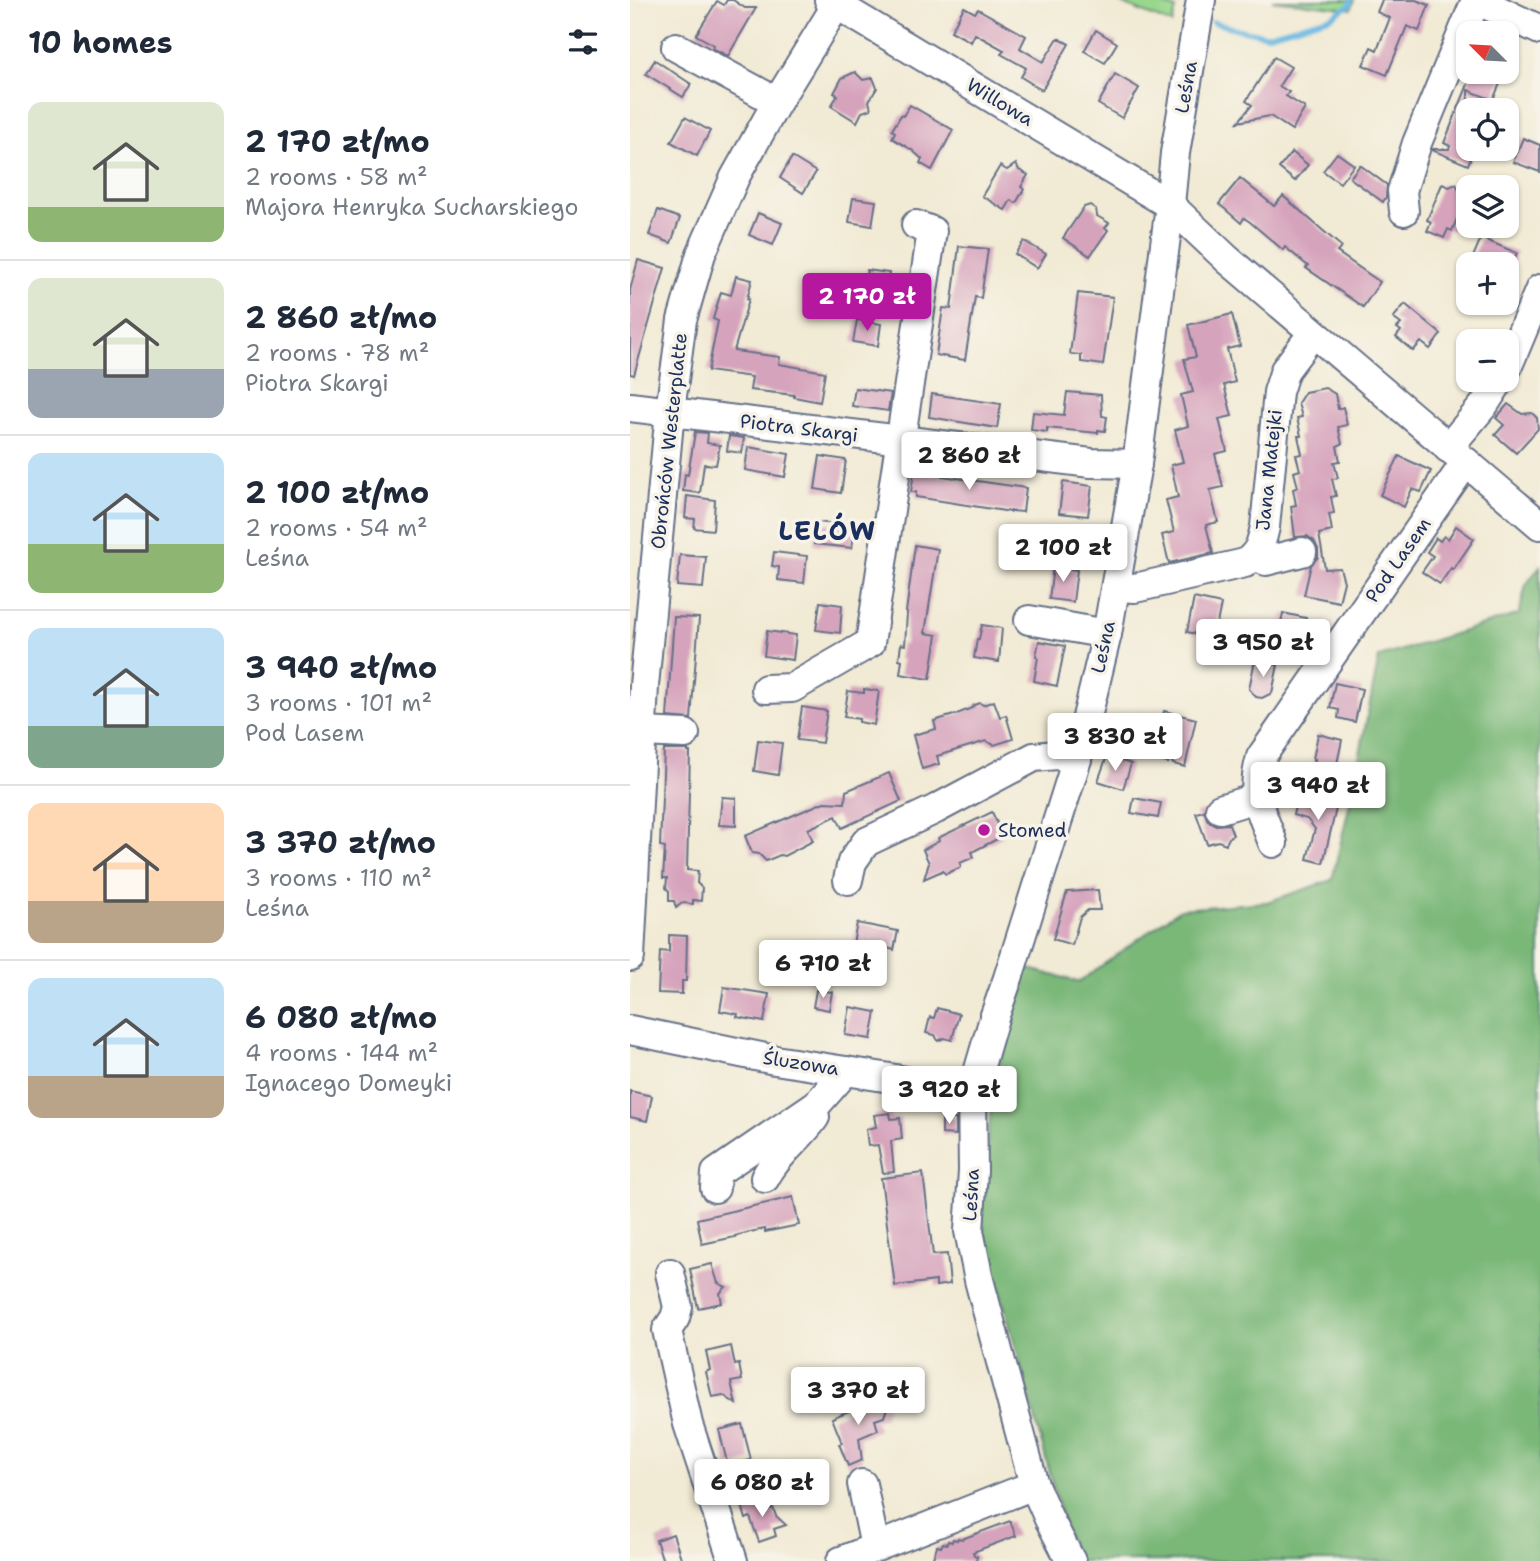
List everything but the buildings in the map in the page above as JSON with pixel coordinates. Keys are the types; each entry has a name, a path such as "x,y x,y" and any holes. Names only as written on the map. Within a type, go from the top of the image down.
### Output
{"street":[{"name":"Leśna","path":"1070,1561 1034,1485 979,1280 970,1231 973,1171 972,1093 1077,759 1107,634 1137,464 1175,153 1201,0"},
{"path":"1405,211 1402,191 1417,143 1476,0 1540,30"},
{"name":"Willowa","path":"833,2 1170,205"},
{"name":"Obrońców Westerplatte","path":"630,957 633,844 644,686 670,411 682,320 701,254 719,209 833,2"},
{"path":"676,47 777,102"},
{"path":"1170,205 1218,252 1540,525"},
{"path":"766,689 792,688 870,643 932,230 916,225"},
{"path":"1519,339 1540,289"},
{"name":"Jana Matejki","path":"1115,587 1135,587 1220,569 1245,563 1255,556 1261,546 1265,527 1278,392 1285,370 1313,334"},
{"name":"Pod Lasem","path":"1273,843 1256,798 1256,775 1261,757 1457,455 1493,392"},
{"name":"Piotra Skargi","path":"630,407 1091,463 1137,464"},
{"path":"1255,556 1266,561 1302,552"},
{"path":"1029,620 1107,634"},
{"path":"642,732 685,734"},
{"path":"848,880 852,862 866,842 936,810 1034,757 1058,755 1077,759"},
{"path":"1220,808 1256,798"},
{"name":"Śluzowa","path":"630,1030 775,1060 972,1093"},
{"path":"765,1178 771,1166 808,1128 846,1071"},
{"path":"715,1188 716,1172 817,1104 846,1071"},
{"path":"670,1273 678,1307 667,1330 688,1424 733,1561"},
{"path":"862,1484 876,1547"},
{"path":"841,1561 1034,1485"}],"green space":[{"path":"1149,0 1176,9 1172,24 1118,2"},
{"path":"1272,0 1354,0 1351,9"},
{"path":"1540,566 1540,1561 1078,1561 1065,1529 980,1217 993,1086 1026,968 1079,982 1180,909 1267,902 1332,880 1379,657 1519,614 1526,585"}],"waterway":[{"path":"1213,22 1266,35 1331,17 1350,5 1351,0"}],"place":[{"name":"Stomed","path":"984,830"}],"district":[{"name":"LELÓW","path":"828,530"}]}
